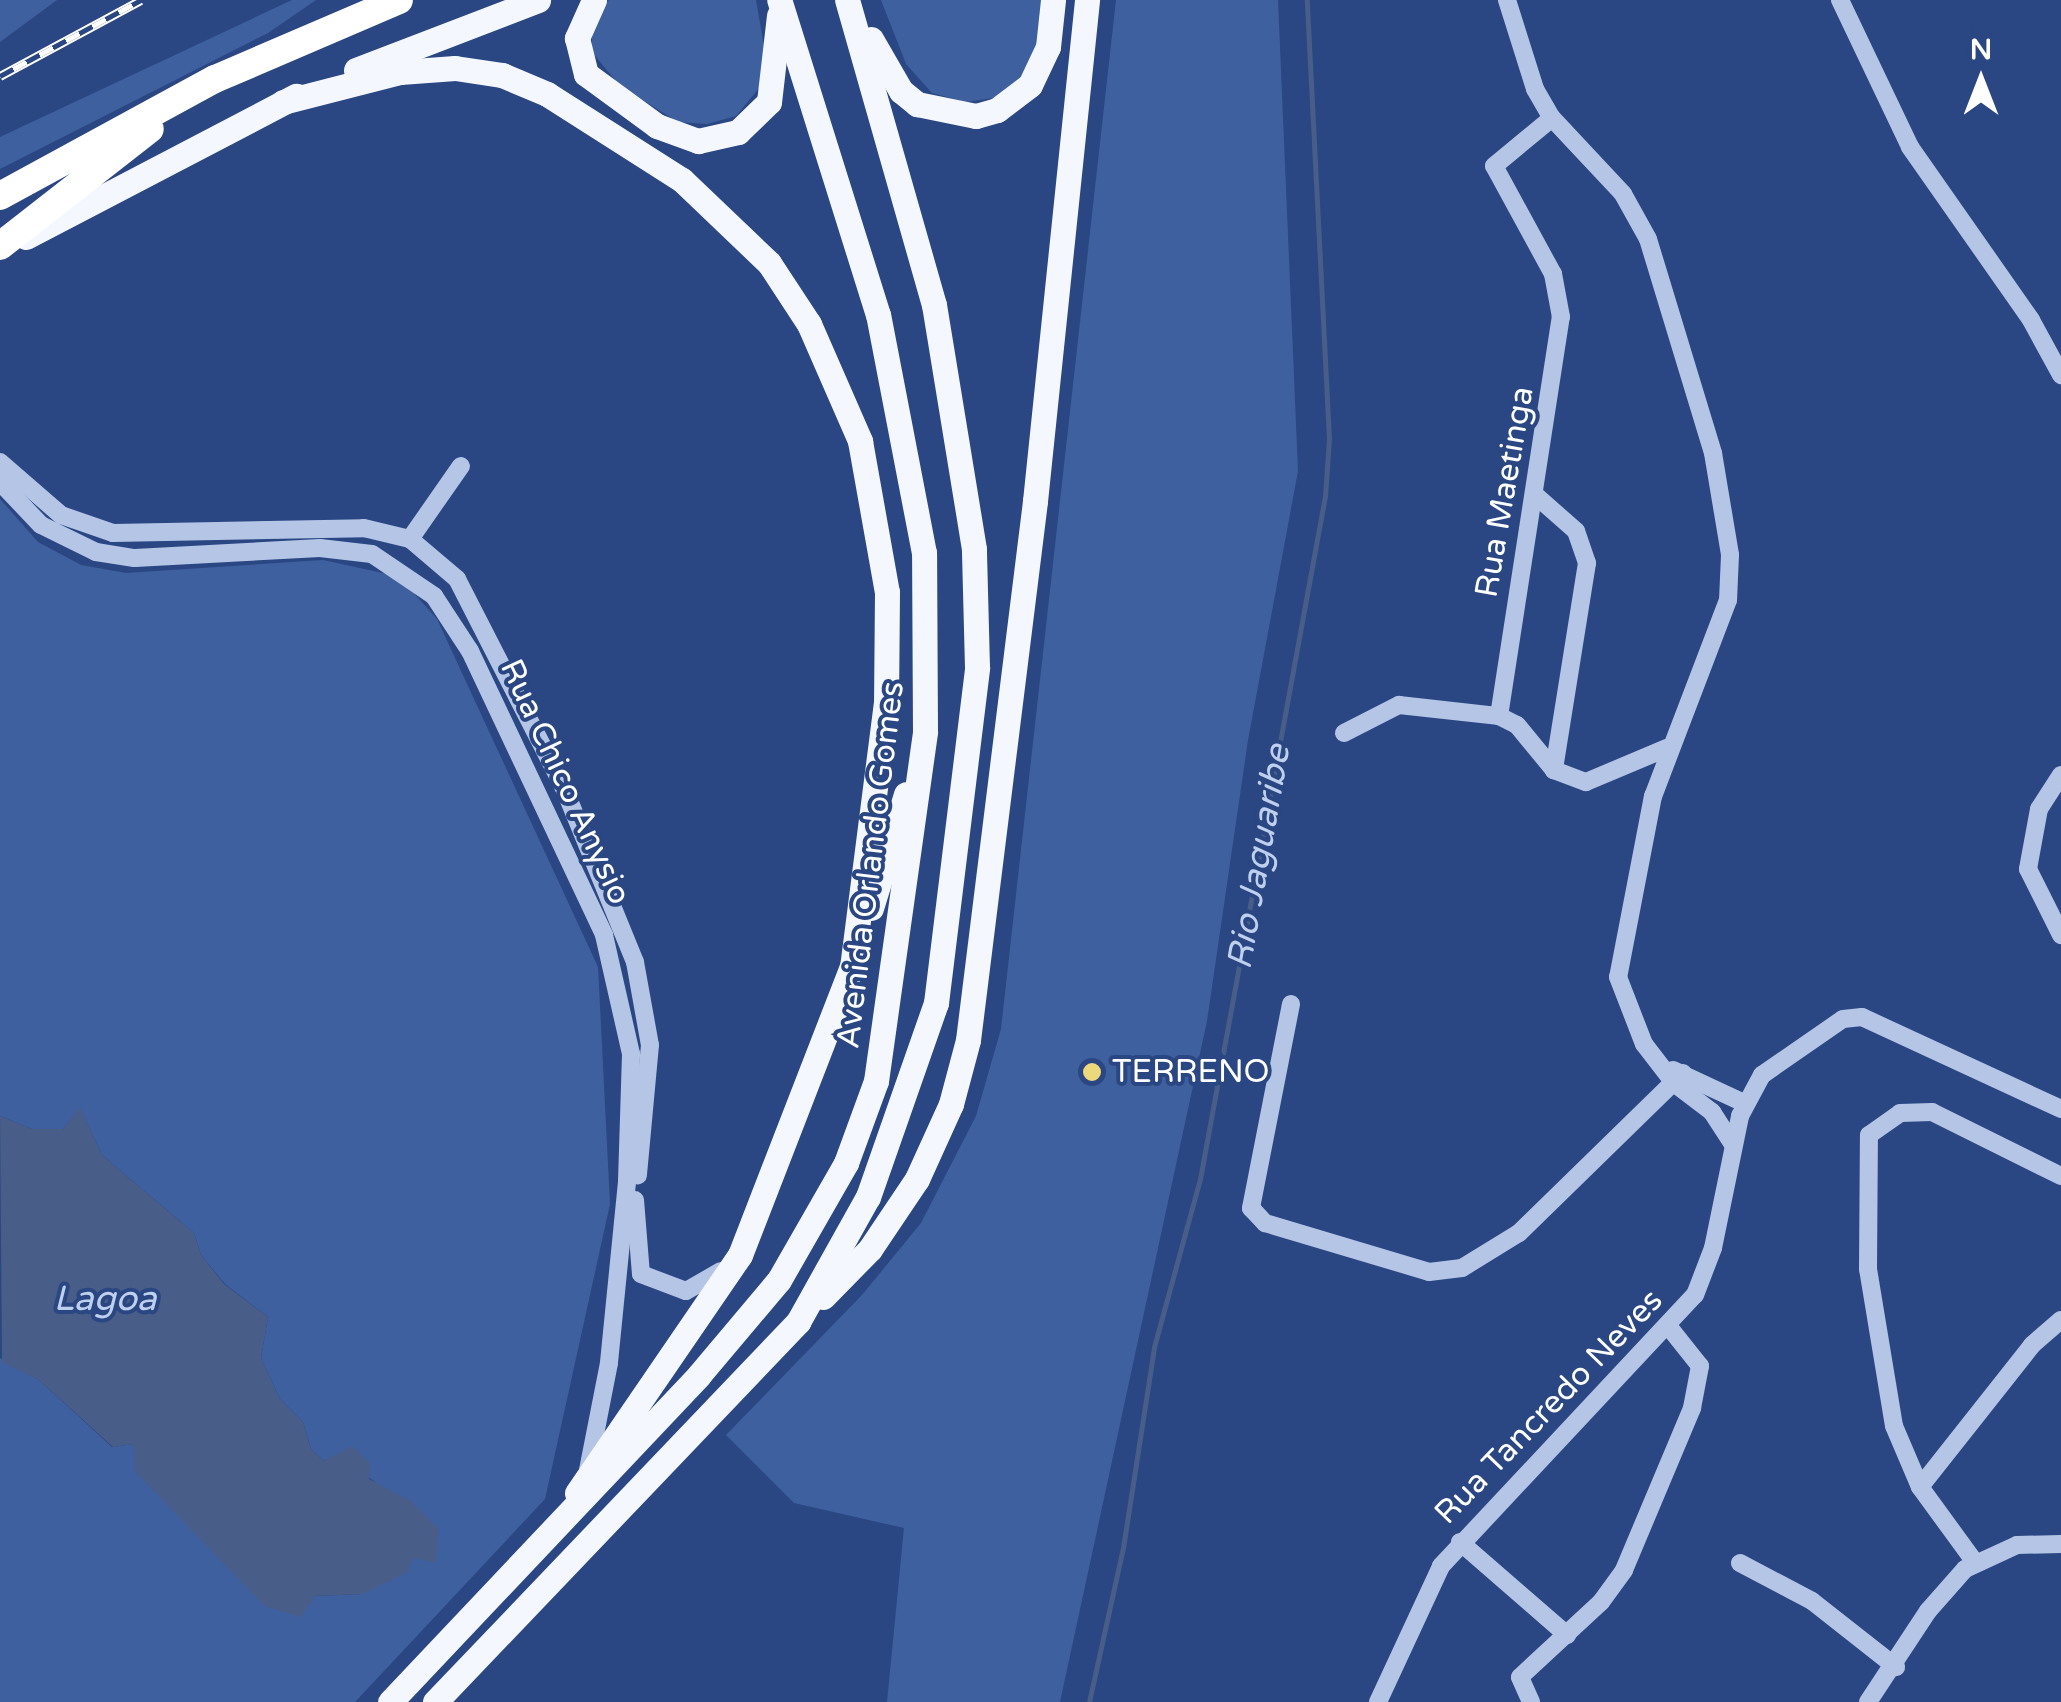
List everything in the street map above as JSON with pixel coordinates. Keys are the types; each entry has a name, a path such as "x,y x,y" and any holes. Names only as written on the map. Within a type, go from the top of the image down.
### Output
{"highway":[{"path":"0,196 215,79 398,0"},
{"path":"0,249 215,79"}],"main road":[{"path":"0,249 283,102 538,0"},
{"path":"594,0 577,38 586,74 657,126 698,141 738,132 769,102 778,66 779,1"},
{"path":"849,0 901,91 932,111 976,116 997,110 1030,86 1048,48 1052,0"},
{"path":"798,1322 868,1197 936,1003 977,667 974,549 949,372 849,0"},
{"path":"435,1702 870,1249 917,1179 951,1104 968,1040 1028,559 1086,0"},
{"name":"Avenida Orlando Gomes","path":"390,1702 561,1525 780,1280 846,1163 876,1081 893,995 925,731 928,629 912,468 860,248 779,1"},
{"path":"283,102 400,72 455,68 502,76 546,94 682,180 769,263 839,382 860,441 887,592 886,702 852,969"},
{"path":"561,1525 588,1472 740,1255 852,969 925,731"}],"street":[{"path":"1508,0 1535,89 1552,118 1623,194 1648,238 1698,391 1722,504 1728,600 1667,748 1632,879 1618,965 1631,1022 1663,1066 1712,1112 1732,1142"},
{"path":"1840,0 1910,147 2031,320 2061,375"},
{"name":"Rua Maetinga","path":"1499,716 1558,357 1559,295 1494,166 1552,118"},
{"path":"0,462 61,515 113,533 334,527 410,539"},
{"path":"392,564 391,542 410,539 461,466"},
{"name":"Rua Chico Anysio","path":"0,482 42,525 96,552 135,558 346,548 392,564 434,596 470,650 589,900 626,1024 627,1182 609,1363 588,1472"},
{"path":"1534,494 1576,532 1586,562 1554,770"},
{"name":"Rua Chico Anysio","path":"410,539 456,578 475,606 572,804 635,962 650,1045 635,1204 641,1274 686,1291 703,1286 740,1255"},
{"path":"1344,734 1399,705 1499,716 1523,731 1554,770 1593,781 1667,748"},
{"path":"2061,775 2031,831 2028,869 2061,935"},
{"path":"1291,1004 1251,1208 1266,1223 1429,1272 1462,1268 1519,1233 1678,1078"},
{"path":"1678,1078 1744,1103 1762,1075 1844,1019 1858,1017 2061,1109"},
{"name":"Rua Tancredo Neves","path":"1378,1702 1428,1586 1460,1542 1669,1327 1706,1272 1732,1142 1744,1103"},
{"path":"1974,1562 1920,1487 1894,1426 1881,1371 1864,1216 1869,1135 1900,1114 1932,1112 2061,1176"},
{"path":"1920,1487 2032,1346 2061,1320"},
{"path":"1532,1702 1521,1675 1567,1634 1624,1570 1698,1392 1700,1366 1669,1327"},
{"path":"1460,1542 1567,1634"},
{"path":"1868,1702 1896,1667 1928,1611 1974,1562 2017,1545 2061,1544"},
{"path":"1740,1563 1812,1602 1896,1667"}],"shaded area":[{"path":"0,0 57,0 0,42"},
{"path":"292,0 316,0 268,33 0,169 0,137"},
{"path":"609,0 756,0 769,76 736,116 707,124 678,122 620,86 592,52 592,14"},
{"path":"881,0 1048,0 1029,75 1001,97 965,102 932,93 906,64"},
{"path":"1116,0 1278,0 1298,471 1248,740 1207,1021 1060,1702 887,1702 904,1528 794,1503 726,1435 862,1295 921,1223 976,1116 1001,1029"},
{"path":"0,499 38,542 81,565 126,573 323,560 387,574 411,590 437,619 598,967 610,1204 545,1499 355,1702 0,1702 0,1358 39,1380 112,1447 134,1444 315,1596 363,1594 411,1501 392,1496 340,1454 324,1461 311,1449 303,1422 280,1399 261,1358 268,1317 225,1284 201,1255 194,1233 102,1155 80,1108 63,1129 32,1129 0,1116"}],"water":[{"name":"Lagoa","path":"80,1107 102,1155 194,1233 201,1255 224,1284 268,1317 261,1358 280,1399 303,1422 311,1449 324,1461 352,1446 370,1463 369,1479 411,1501 438,1528 436,1563 413,1558 408,1572 363,1594 315,1596 301,1617 265,1606 135,1471 134,1444 113,1447 39,1380 2,1362 0,1116 32,1129 63,1129"}],"waterway":[{"name":"Rio Jaguaribe","path":"1089,1702 1123,1548 1154,1347 1200,1179 1325,496 1329,439 1307,0"}],"railway":[{"path":"0,76 141,0"}],"place":[{"name":"TERRENO","path":"1092,1072"}]}
